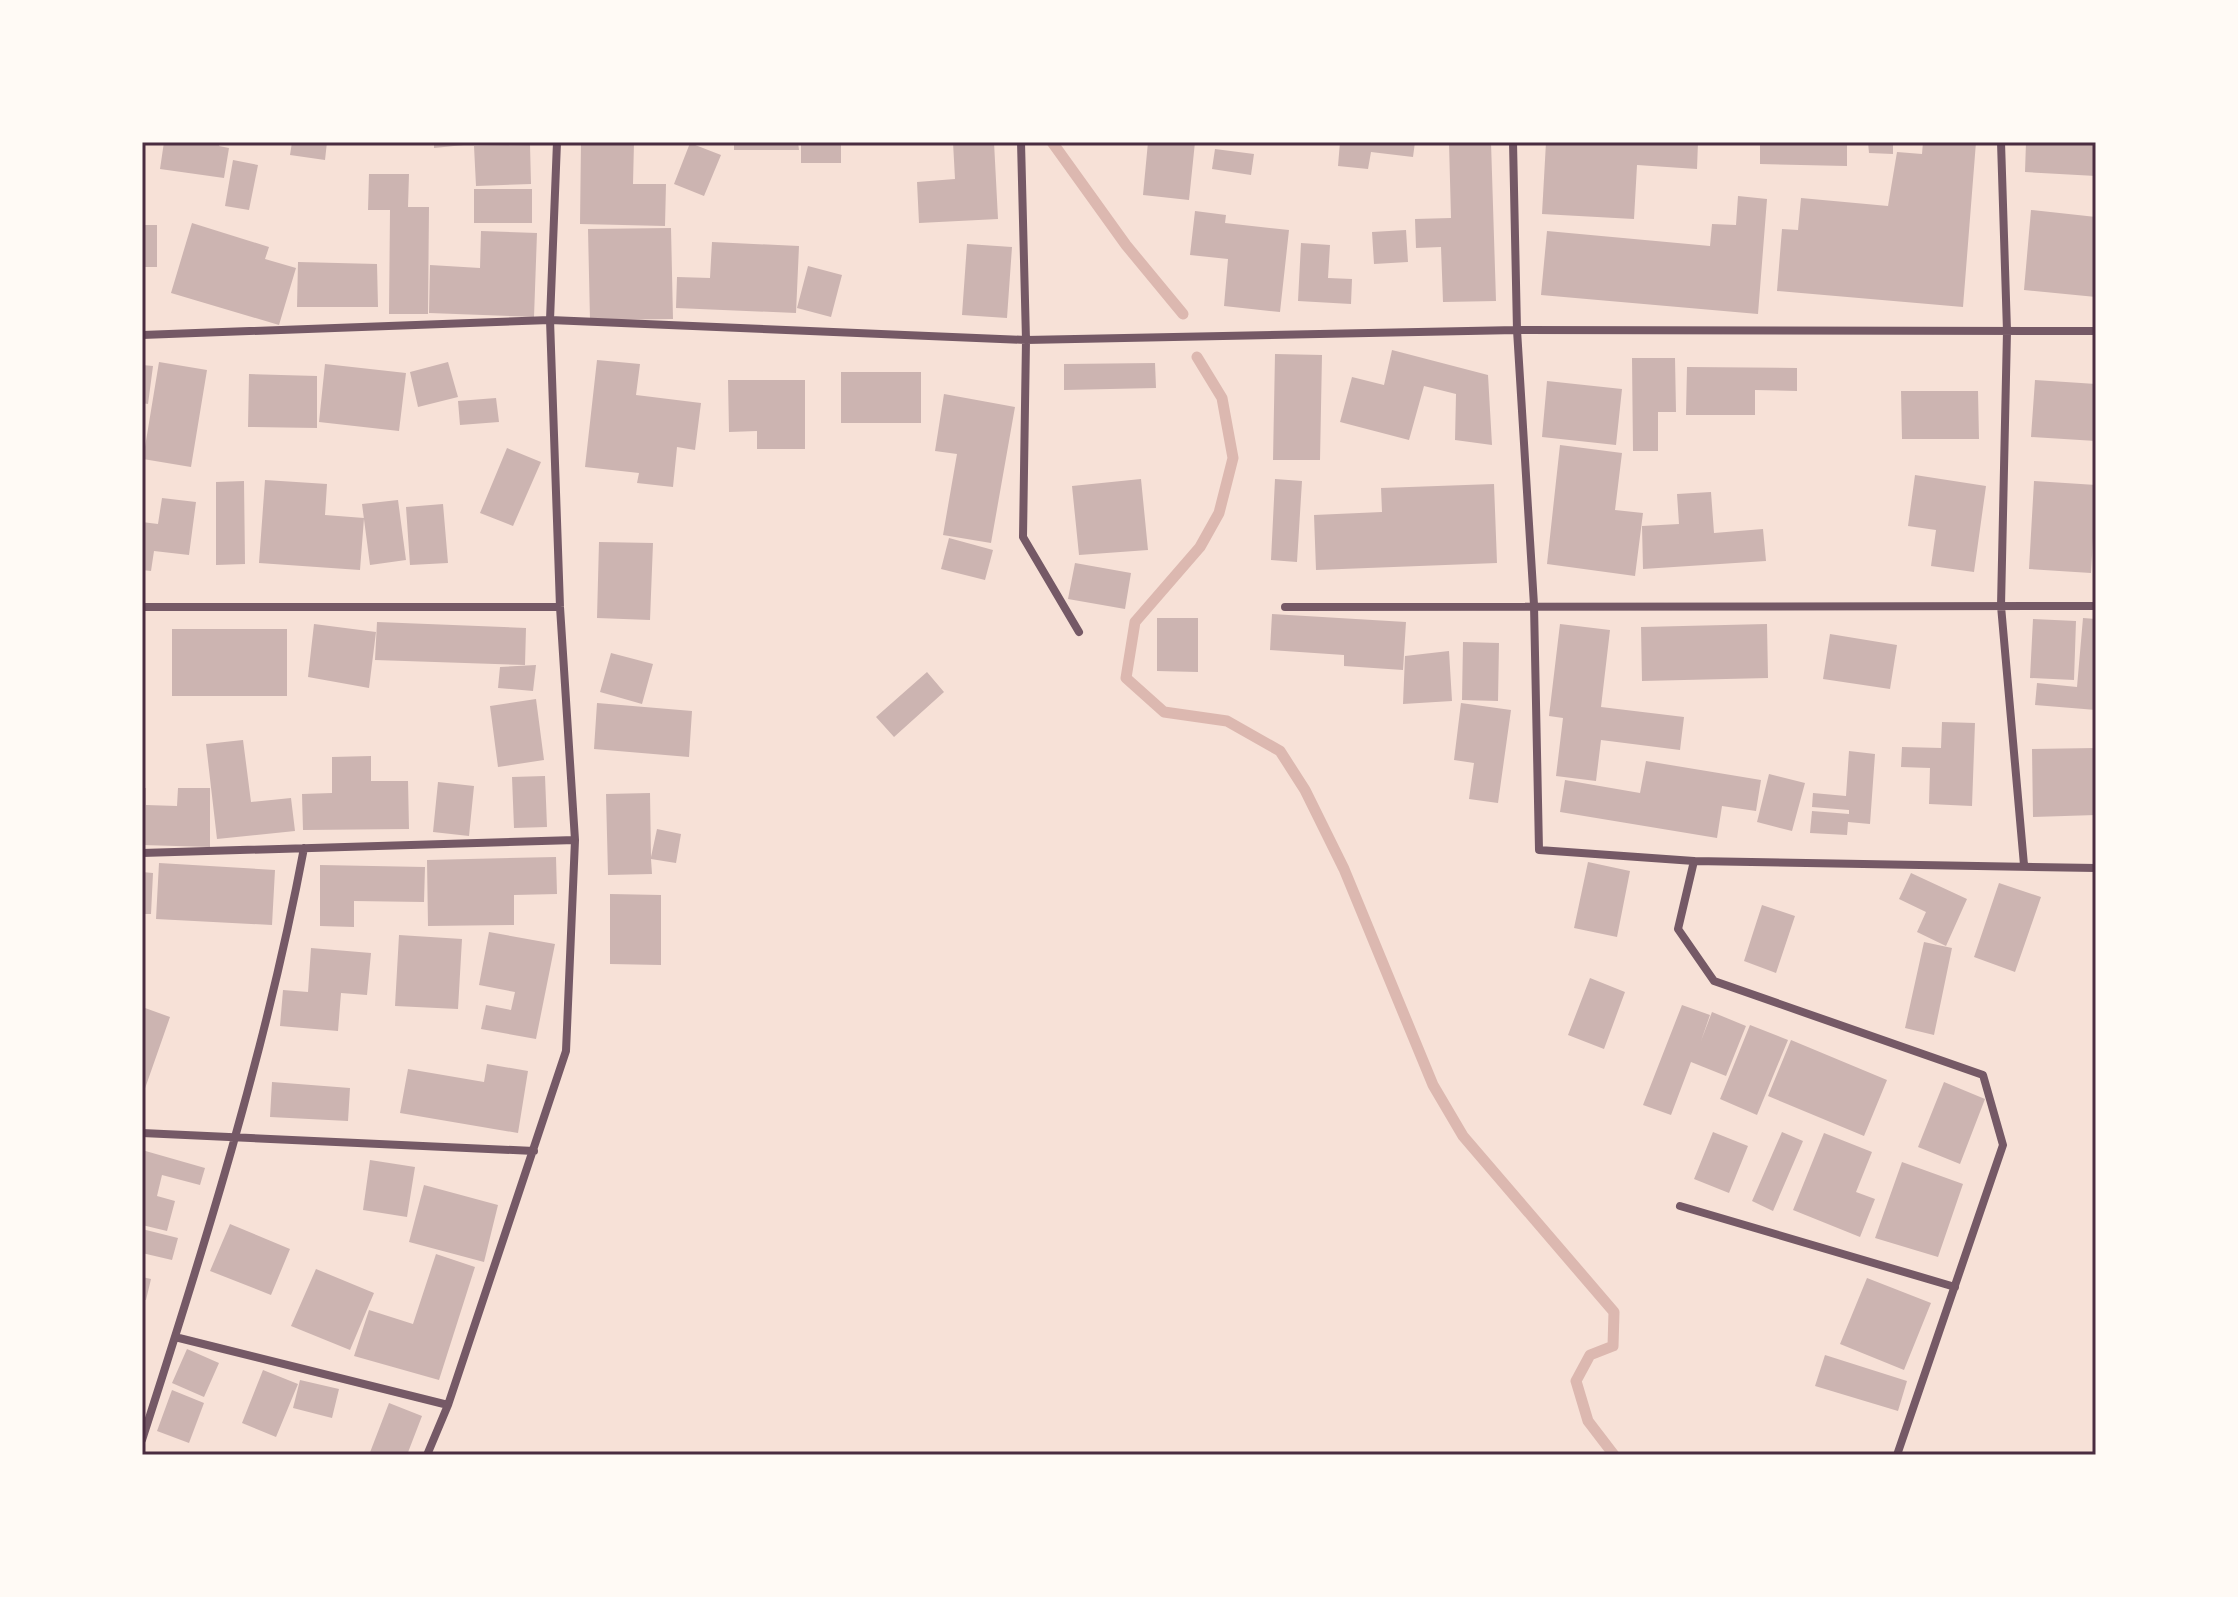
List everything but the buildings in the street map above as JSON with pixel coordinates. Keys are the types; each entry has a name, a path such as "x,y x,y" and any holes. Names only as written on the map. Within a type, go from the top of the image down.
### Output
{"street":[{"path":"427,1455 448,1405 566,1051 575,840 560,607 550,320 557,142"},
{"path":"1021,142 1026,340 1023,537 1079,632"},
{"path":"1513,142 1517,330 1534,605 1539,850 1694,861 2096,868"},
{"path":"2001,142 2007,331 2001,606 2024,865"},
{"path":"142,335 550,320 1026,340 1517,330 2096,331"},
{"path":"1285,607 2096,606"},
{"path":"142,607 560,607"},
{"path":"142,853 575,840"},
{"path":"142,1440 237,1139 286,941 304,848"},
{"path":"1694,861 1678,929 1714,981 1983,1075 2003,1145 1897,1455"},
{"path":"142,1133 534,1151"},
{"path":"1680,1206 1955,1287"},
{"path":"175,1337 448,1405"}],"waterway":[{"path":"1052,142 1126,245 1183,314"},
{"path":"1197,357 1222,398 1233,458 1219,513 1200,547 1135,622 1126,678 1164,712 1227,721 1280,751 1305,790 1344,869 1433,1085 1463,1136 1614,1312 1613,1346 1590,1355 1576,1381 1588,1421 1614,1455"}]}
